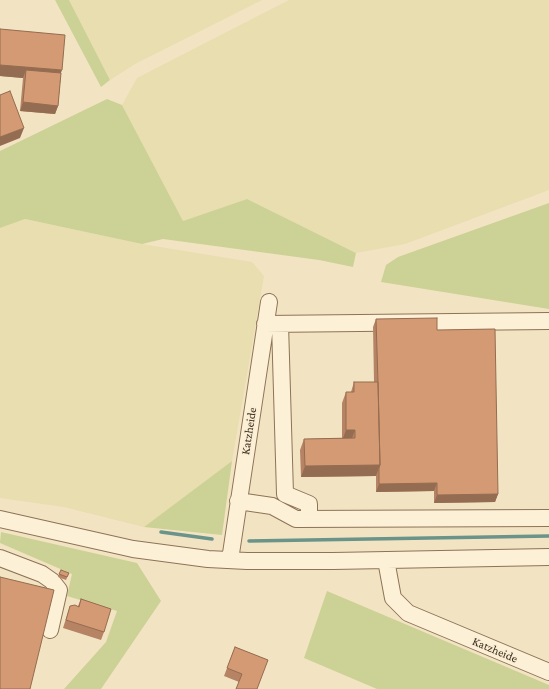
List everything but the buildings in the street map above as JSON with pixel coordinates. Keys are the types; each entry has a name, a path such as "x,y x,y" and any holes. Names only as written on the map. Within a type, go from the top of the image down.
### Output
{"street":[{"name":"Katzheide","path":"230,560 238,501 273,324 269,302"},
{"path":"309,519 309,504 285,494 273,324 549,321"},
{"path":"238,501 272,506 296,520 549,518"},
{"path":"0,519 133,549 187,557 230,560 386,560 549,557"},
{"path":"0,558 42,574 52,581 60,590 50,630"},
{"name":"Katzheide","path":"386,560 393,598 408,613 549,672"}],"shaded area":[{"path":"69,0 262,0 135,64 110,80"},
{"path":"289,0 549,0 549,190 405,244 356,253 247,199 183,221 122,105 137,78"},
{"path":"25,219 142,244 252,262 264,276 232,461 144,527 64,507 0,498 0,228"}],"green space":[{"path":"55,0 69,0 110,80 101,87"},
{"path":"107,99 122,105 183,221 247,199 356,253 353,267 319,260 163,239 142,244 25,219 0,228 0,151"},
{"path":"549,203 549,309 381,282 386,265 398,257"},
{"path":"232,461 222,535 144,527"},
{"path":"1,532 137,563 161,601 101,689 64,689 106,642 117,611 67,596 72,574 0,543"},
{"path":"327,591 549,685 549,689 377,689 304,658"}],"waterway":[{"path":"161,532 212,539"},
{"path":"249,541 549,536"}]}
